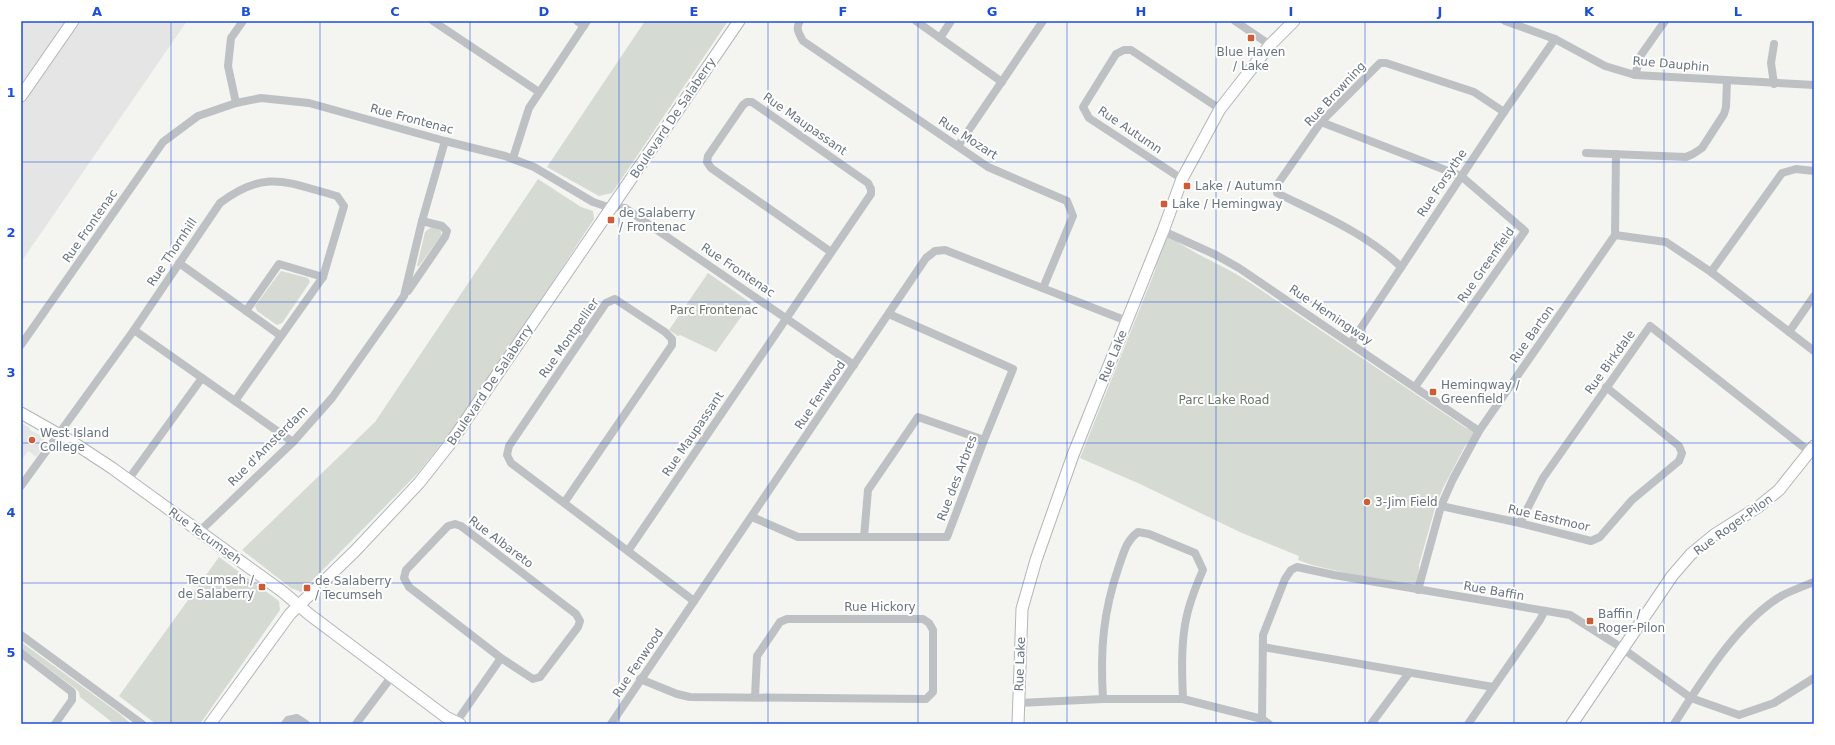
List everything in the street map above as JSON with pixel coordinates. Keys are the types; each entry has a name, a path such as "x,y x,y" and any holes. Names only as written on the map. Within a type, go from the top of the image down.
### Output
{"street":[{"path":"21,96 73,21"},
{"path":"236,103 228,66 230,38 243,21"},
{"path":"433,21 539,92"},
{"name":"Boulevard De Salaberry","path":"210,724 283,623 350,556 432,467 466,421 739,21"},
{"name":"Rue Mozart","path":"800,21 798,25 798,33 803,41 988,167 1067,201 1073,216 1043,288"},
{"path":"916,21 1002,82"},
{"path":"940,38 951,21"},
{"path":"958,146 1043,21"},
{"path":"1235,21 1270,45"},
{"name":"Rue Lake","path":"1018,724 1022,609 1036,560 1073,455 1163,230 1182,178 1220,109 1270,45 1294,21"},
{"name":"Rue Dauphin","path":"1505,21 1555,39 1605,66 1635,75 1814,86"},
{"path":"1635,75 1641,55 1665,21"},
{"path":"513,158 527,112 583,23"},
{"name":"Rue Forsythe","path":"1351,343 1461,176 1555,39"},
{"path":"1774,44 1771,63 1774,84"},
{"name":"Rue Autumn","path":"1182,178 1089,118 1083,107 1116,54 1124,50 1131,50 1220,109"},
{"name":"Rue Browning","path":"1401,267 1388,255 1351,230 1277,193 1277,185 1322,122 1380,63 1386,63 1474,92 1504,112"},
{"path":"1586,153 1686,157 1693,154 1702,148 1724,114 1726,106 1727,81"},
{"name":"Rue Frontenac","path":"21,345 163,142 198,116 236,103 261,98 309,103 445,141 513,158 534,167 593,202 612,207 625,208 854,365"},
{"name":"Rue Maupassant","path":"628,550 871,194 871,189 868,183 752,102 747,102 743,105 708,156 707,162 711,168 831,252"},
{"name":"Rue Greenfield","path":"1322,122 1461,176 1525,231 1416,386"},
{"name":"Rue d'Amsterdam","path":"404,296 422,221 445,141"},
{"path":"1616,154 1615,235 1666,242 1711,272 1814,351"},
{"path":"1711,272 1782,173 1796,169 1814,171"},
{"name":"Rue Thornhill","path":"21,486 134,330 220,203 237,190 256,182 278,180 337,196 342,201 344,206 323,276 235,401"},
{"name":"Rue d'Amsterdam","path":"200,531 293,442 332,398 445,236 447,231 445,228 422,221"},
{"name":"Rue Hemingway","path":"1163,230 1234,265 1416,386 1479,431"},
{"name":"Rue Barton","path":"1418,590 1441,506 1453,479 1479,431 1615,235"},
{"name":"Rue Fenwood","path":"611,724 926,258 935,251 945,250 1127,321"},
{"path":"179,263 281,336"},
{"path":"246,311 279,264 323,276"},
{"path":"1789,332 1814,296"},
{"name":"Rue Montpellier","path":"564,503 672,345 672,339 665,332 615,299 606,303 509,446 507,455 511,463 564,503 628,550 694,601"},
{"name":"Rue des Arbres","path":"752,517 798,537 948,537 984,440 1013,369 889,314"},
{"name":"Rue Birkdale","path":"1520,523 1543,478 1650,326 1812,449"},
{"path":"134,330 293,442"},
{"path":"128,480 202,378"},
{"name":"Rue Eastmoor","path":"1441,506 1520,523 1591,541 1600,538 1632,500 1679,461 1682,453 1679,446 1606,388"},
{"name":"Rue Tecumseh","path":"21,413 59,434 128,480 200,531 283,592 299,606 392,676 457,723"},
{"path":"864,537 868,490 918,418 984,440"},
{"name":"Rue Roger-Pilon","path":"1572,724 1672,576 1691,554 1714,535 1758,507 1780,490 1812,449"},
{"name":"Rue Albareto","path":"455,524 461,526 570,609 576,614 580,621 578,626 540,677 533,679 501,658 409,587 404,578 406,570 448,526 455,524"},
{"path":"1103,699 1102,657 1105,617 1115,577 1126,544 1130,538 1138,532 1149,534 1195,553 1203,570 1193,593 1185,626 1182,656 1183,699"},
{"name":"Rue Baffin","path":"1262,719 1263,635 1285,579 1295,568 1544,612 1570,615 1622,648 1691,698 1739,714 1774,704 1814,678"},
{"path":"1674,724 1738,633 1757,613 1783,595 1814,582"},
{"path":"1468,724 1544,612"},
{"name":"Rue Hickory","path":"640,679 677,694 690,697 926,699 933,692 933,630 929,623 924,619 787,619 780,622 758,656 755,697"},
{"path":"21,635 142,724"},
{"path":"1263,647 1494,687"},
{"path":"21,653 72,692 72,700 55,724"},
{"path":"457,723 501,658"},
{"path":"1371,724 1409,673"},
{"path":"356,724 392,676"},
{"path":"1019,703 1103,699 1183,699 1262,719 1269,724"},
{"path":"285,724 288,720 297,718 306,724"}],"shaded area":[{"path":"21,21 187,21 21,262"},
{"name":"West Island College","path":"21,423 30,428 30,430 42,436 45,444 36,457 28,451 21,461"}],"green space":[{"path":"645,21 728,21 612,193 599,196 547,167"},
{"path":"538,179 581,207 593,211 594,219 539,303 449,434 418,473 301,592 291,588 242,550 375,422"},
{"path":"431,227 441,230 441,236 419,266 417,266 425,232"},
{"name":"Parc Lake Road","path":"1163,231 1194,252 1228,269 1249,282 1466,428 1479,431 1465,446 1443,488 1435,508 1419,565 1418,590 1312,565 1298,560 1299,556 1242,533 1140,484 1080,458 1155,271"},
{"path":"281,271 308,278 310,282 282,323 277,325 257,311 255,306"},
{"name":"Parc Frontenac","path":"708,273 751,303 716,352 680,335 678,336 669,330"},
{"path":"219,557 279,601 280,610 200,724 156,724 119,696"},
{"path":"21,642 120,714 131,724 112,724 113,723 80,697 79,692 76,689 21,648"}],"place":[{"name":"Blue Haven / Lake","path":"1251,38"},
{"name":"Lake / Autumn","path":"1187,186"},
{"name":"Lake / Hemingway","path":"1164,204"},
{"name":"de Salaberry / Frontenac","path":"611,220"},
{"name":"Hemingway / Greenfield","path":"1433,392"},
{"name":"West Island College","path":"32,440"},
{"name":"3-Jim Field","path":"1367,502"},
{"name":"Tecumseh / de Salaberry","path":"262,587"},
{"name":"de Salaberry / Tecumseh","path":"307,588"},
{"name":"Baffin / Roger-Pilon","path":"1590,621"}]}
